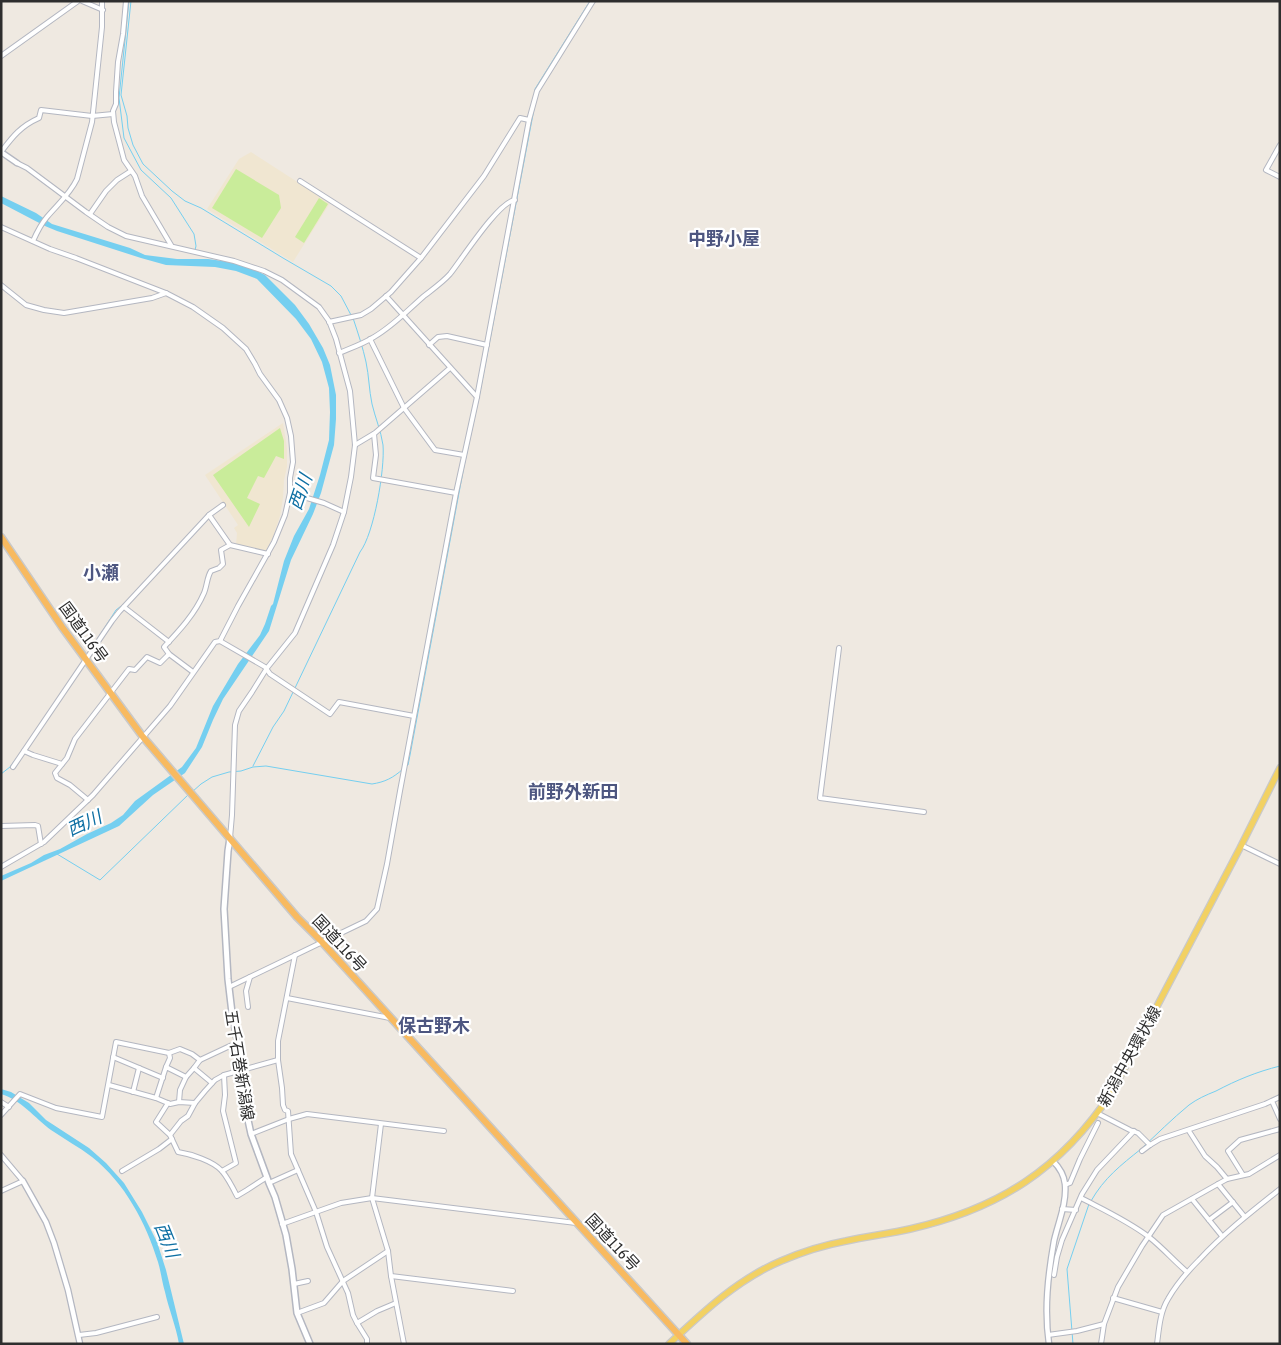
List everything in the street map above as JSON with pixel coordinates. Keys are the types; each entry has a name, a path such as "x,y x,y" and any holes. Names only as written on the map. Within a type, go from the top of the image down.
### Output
{"highway":[{"name":"国道116号","path":"1,537 143,737 179,780 297,917 322,942 688,1344"}],"main road":[{"name":"新潟中央環状線","path":"669,1344 725,1294 780,1262 847,1240 946,1220 1021,1186 1053,1161 1078,1137 1112,1092 1277,779 1280,768"},
{"name":"五千石巻新潟線","path":"230,838 224,910 229,987 238,1044 242,1092 252,1134 275,1197 287,1243 297,1313 310,1344"}],"street":[{"path":"1,56 78,1"},
{"path":"82,1 103,10"},
{"path":"32,241 40,226 65,197 77,179 92,116 102,27 102,1"},
{"path":"126,1 118,62 116,104 113,111 114,122 124,160 135,176 142,196 171,245"},
{"path":"229,987 366,921 377,910 529,120 537,92 593,1"},
{"path":"113,114 92,116 41,110 39,118 26,124 13,135 1,152 27,168 108,227 126,236 234,260 282,280 319,307 329,322 336,339 350,391 355,445 344,512 333,545 295,633 267,668 240,711 235,725 230,838"},
{"path":"329,322 361,315 386,296 421,258 484,176 520,118 529,120"},
{"path":"1280,145 1266,170 1280,178"},
{"path":"90,214 106,191 117,180 131,171"},
{"path":"300,181 421,258"},
{"path":"339,353 370,339 403,316 449,275 479,234 499,211 510,200 515,200"},
{"path":"1,227 166,293 194,307 223,328 240,343 251,357 260,374 279,400 287,418 291,436 293,462 290,493 285,515 274,542 220,641 215,642 192,672 170,706 88,800 41,844 1,867"},
{"path":"1,285 26,305 64,314 152,298 166,293"},
{"path":"386,296 477,397"},
{"path":"429,345 438,337 447,336 487,345"},
{"path":"370,339 404,408 436,450 464,455"},
{"path":"355,445 370,438 450,368"},
{"path":"374,434 376,455 373,478 456,494"},
{"path":"290,493 321,502 344,512"},
{"path":"12,768 110,624 209,515 223,505"},
{"path":"209,515 230,545 268,554"},
{"path":"192,672 169,654 164,647 197,607 205,591 211,570 219,568 223,564 221,550 230,545"},
{"path":"124,607 169,642"},
{"path":"220,641 267,668 270,674 330,714 339,702 414,716"},
{"path":"839,648 820,798 924,812"},
{"path":"88,800 70,785 57,778 55,773 67,758 75,739 129,669 135,670 147,657 160,663 169,654"},
{"path":"24,751 62,764"},
{"path":"1,826 38,826 41,844"},
{"path":"1241,845 1280,864"},
{"path":"295,955 278,1041 283,1105 285,1110 288,1111 291,1154 316,1212 327,1247 348,1293 353,1314 367,1339 367,1344"},
{"path":"248,1007 246,991 250,977"},
{"path":"286,998 390,1018"},
{"path":"1,1115 20,1094 56,1108 102,1117 116,1042 169,1052 180,1049 200,1060"},
{"path":"179,1102 181,1086 200,1060 238,1044"},
{"path":"156,1098 170,1058 169,1052"},
{"path":"113,1057 163,1078"},
{"path":"122,1171 159,1149 171,1137 181,1121 188,1116 214,1080 224,1075 278,1060"},
{"path":"166,1066 186,1077"},
{"path":"133,1092 139,1068"},
{"path":"194,1068 212,1084"},
{"path":"222,1171 236,1163 223,1111 225,1095 224,1075"},
{"path":"108,1085 156,1098 170,1104 179,1102 195,1104"},
{"path":"1142,1151 1168,1137 1280,1097"},
{"path":"1272,1101 1280,1118"},
{"path":"1,1102 10,1106"},
{"path":"168,1103 156,1122 171,1137 178,1152 192,1154 222,1171 237,1196 268,1180 298,1170"},
{"path":"1097,1113 1134,1131 1150,1145"},
{"path":"252,1134 307,1114 444,1131"},
{"path":"1065,1185 1070,1183 1098,1123"},
{"path":"381,1124 372,1198 388,1251 404,1344"},
{"path":"1243,1175 1228,1151 1240,1140 1280,1129"},
{"path":"1189,1130 1204,1156 1227,1179"},
{"path":"1054,1275 1062,1240 1080,1198 1097,1170 1134,1131"},
{"path":"1,1155 23,1181 46,1222 68,1290 80,1344"},
{"path":"1101,1344 1104,1324 1118,1287 1148,1236 1163,1215 1227,1179 1243,1175 1280,1156"},
{"path":"1049,1344 1046,1308 1049,1277 1065,1185 1062,1173 1053,1161"},
{"path":"1,1191 23,1181"},
{"path":"1218,1184 1244,1216"},
{"path":"1157,1344 1162,1312 1168,1299 1187,1272 1244,1216 1280,1189"},
{"path":"282,1224 342,1202 372,1198 576,1223"},
{"path":"1080,1198 1115,1215 1148,1236 1187,1272"},
{"path":"1192,1199 1222,1236"},
{"path":"1210,1220 1232,1202"},
{"path":"1062,1209 1076,1210"},
{"path":"297,1313 324,1303 343,1281 388,1251"},
{"path":"391,1276 513,1292"},
{"path":"294,1284 308,1282"},
{"path":"1113,1298 1162,1312"},
{"path":"357,1323 376,1311 396,1303"},
{"path":"79,1335 96,1333 157,1317"},
{"path":"1048,1335 1077,1331 1104,1324"}],"shaded area":[{"path":"251,152 330,203 293,262 207,209 239,159"},
{"path":"283,423 287,448 287,467 280,516 273,537 266,551 236,545 237,533 234,528 238,525 205,475"}],"green space":[{"path":"236,169 279,195 281,208 262,238 212,208"},
{"path":"319,198 328,204 304,243 295,237"},
{"path":"280,428 284,441 284,459 276,456 264,478 258,476 247,498 260,504 249,527 213,475"}],"water":[{"path":"1,196 36,213 52,224 130,248 145,255 230,262 265,275 295,305 323,348 330,365 336,395 336,419 334,445 321,493 291,560 269,631 223,699 202,747 185,773 153,795 119,826 1,881 1,876 60,849 123,815 135,801 182,767 196,748 213,706 238,664 260,635 273,604 284,561 294,536 309,509 320,475 329,440 330,412 329,388 322,362 311,339 296,319 257,279 236,271 215,267 166,265 57,231 1,203"},
{"path":"1,1089 11,1092 29,1103 46,1120 89,1148 124,1183 142,1212 157,1242 166,1270 184,1344 179,1344 153,1247 141,1218 124,1191 104,1167 92,1157 51,1130 15,1100 1,1094"}],"waterway":[{"path":"129,1 119,98 124,138 141,170 171,198 194,234 195,250"},
{"path":"131,1 121,95 133,145 143,164 185,201 201,208 331,286 341,296 351,315"},
{"path":"535,92 535,89 590,1"},
{"path":"406,767 410,755 535,104"},
{"path":"253,766 273,727 284,711 365,543 378,501 383,445 372,404 365,357 353,318"},
{"path":"96,641 116,610 125,603"},
{"path":"1,774 10,767 18,756"},
{"path":"192,792 212,777 253,767 266,766 372,784 389,779 403,769"},
{"path":"57,854 100,880 189,794"},
{"path":"1091,1201 1101,1185 1113,1172 1189,1105 1239,1080 1280,1066"},
{"path":"1073,1344 1067,1269 1089,1204"}],"district":[{"name":"中野小屋","path":"724,238"},
{"name":"小瀬","path":"101,572"},
{"name":"前野外新田","path":"573,791"},
{"name":"保古野木","path":"434,1025"}],"water label":[{"name":"西川","path":"300,492"},
{"name":"西川","path":"84,823"},
{"name":"西川","path":"167,1240"}]}
